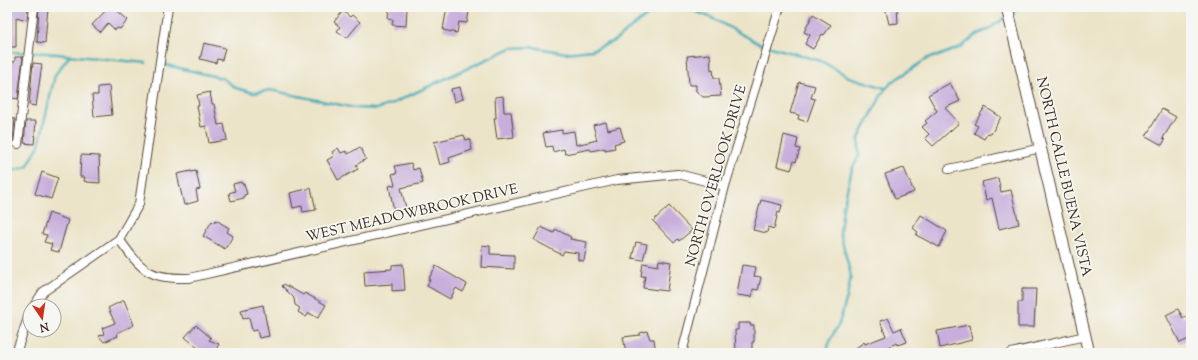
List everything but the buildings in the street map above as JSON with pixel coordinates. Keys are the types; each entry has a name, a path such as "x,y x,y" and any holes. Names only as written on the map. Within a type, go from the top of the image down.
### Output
{"street":[{"path":"18,144 30,52 34,7"},
{"path":"39,298 43,292 119,240 139,204 168,7"},
{"name":"NORTH OVERLOOK DRIVE","path":"682,353 725,186 780,7"},
{"name":"NORTH CALLE BUENA VISTA","path":"1007,7 1089,353"},
{"path":"949,169 1041,148"},
{"name":"WEST MEADOWBROOK DRIVE","path":"119,240 136,263 153,275 170,278 190,278 617,180 678,174 725,186"},
{"path":"16,353 22,335"},
{"path":"1011,353 1085,336"}],"waterway":[{"path":"166,65 222,78 236,88 254,93 270,90 355,108 377,109 391,104 511,48 533,47 565,53 592,50 614,41 658,7"},
{"path":"684,7 710,17 760,44 821,61 849,77 885,88"},
{"path":"1012,13 1021,7"},
{"path":"826,353 831,338 839,324 847,297 851,276 840,233 843,207 852,169 859,156 859,138 883,92 892,82 928,58 938,56 961,47 976,35 989,29 1006,17"},
{"path":"7,52 47,53 146,63"},
{"path":"7,172 27,167 39,145 55,75 70,55"}]}
